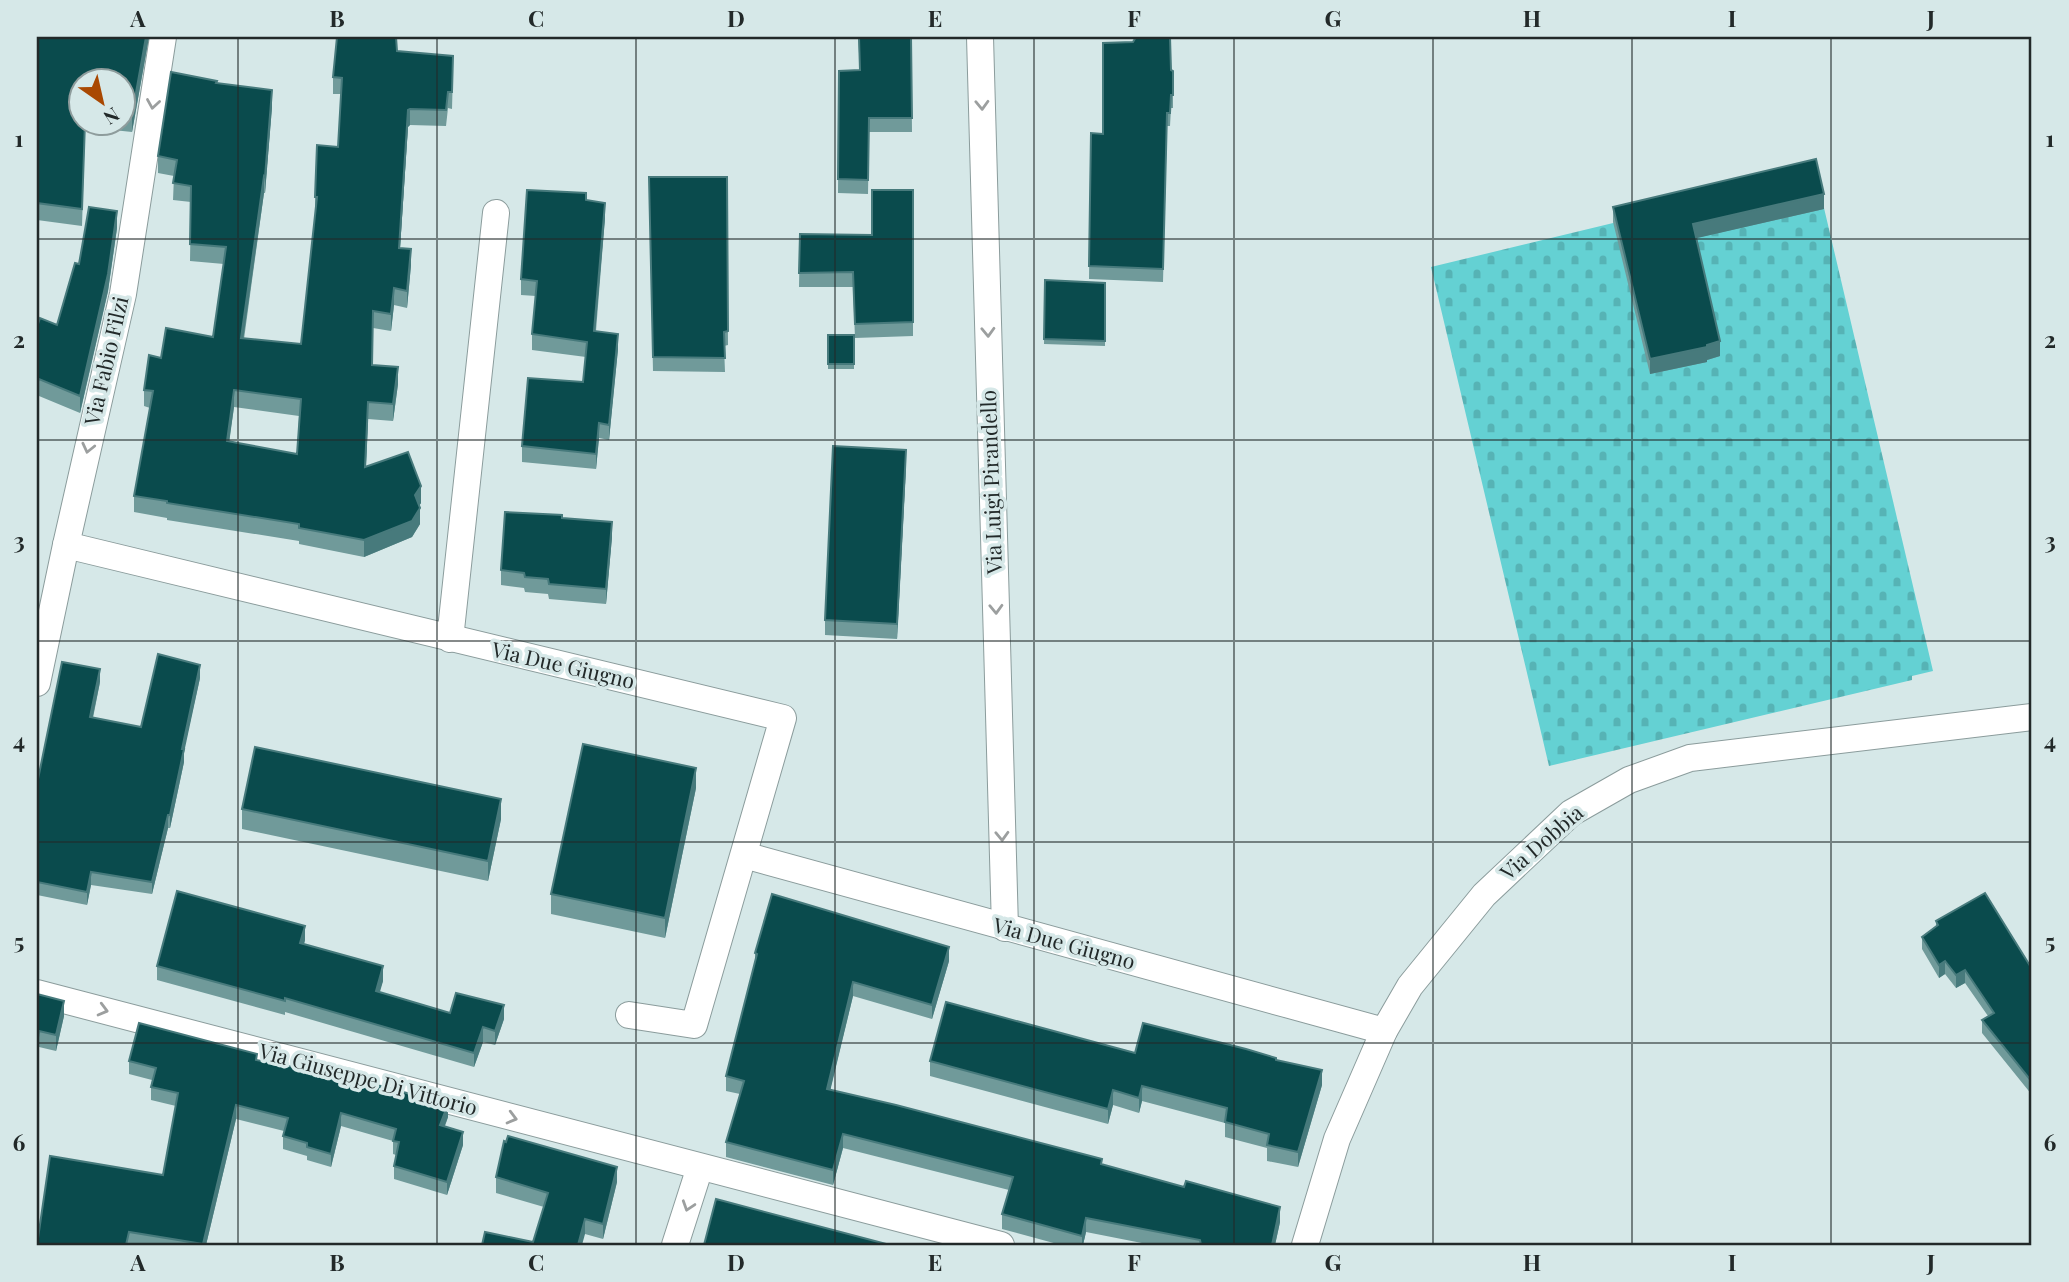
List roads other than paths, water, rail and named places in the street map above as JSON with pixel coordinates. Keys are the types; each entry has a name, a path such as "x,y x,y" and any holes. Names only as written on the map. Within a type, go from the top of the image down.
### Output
{"street":[{"name":"Via Fabio Filzi","path":"37,683 65,545 123,294 163,37"},
{"name":"Via Luigi Pirandello","path":"980,37 1004,928"},
{"path":"450,639 496,213"},
{"name":"Via Due Giugno","path":"65,545 783,718 694,1025 629,1015"},
{"name":"Via Dobbia","path":"1305,1245 1337,1139 1384,1031 1410,986 1484,895 1571,813 1629,780 1690,758 2032,717"},
{"name":"Via Due Giugno","path":"744,855 1384,1031"},
{"name":"Via Giuseppe Di Vittorio","path":"37,993 1001,1245"},
{"path":"675,1245 700,1167"}]}
